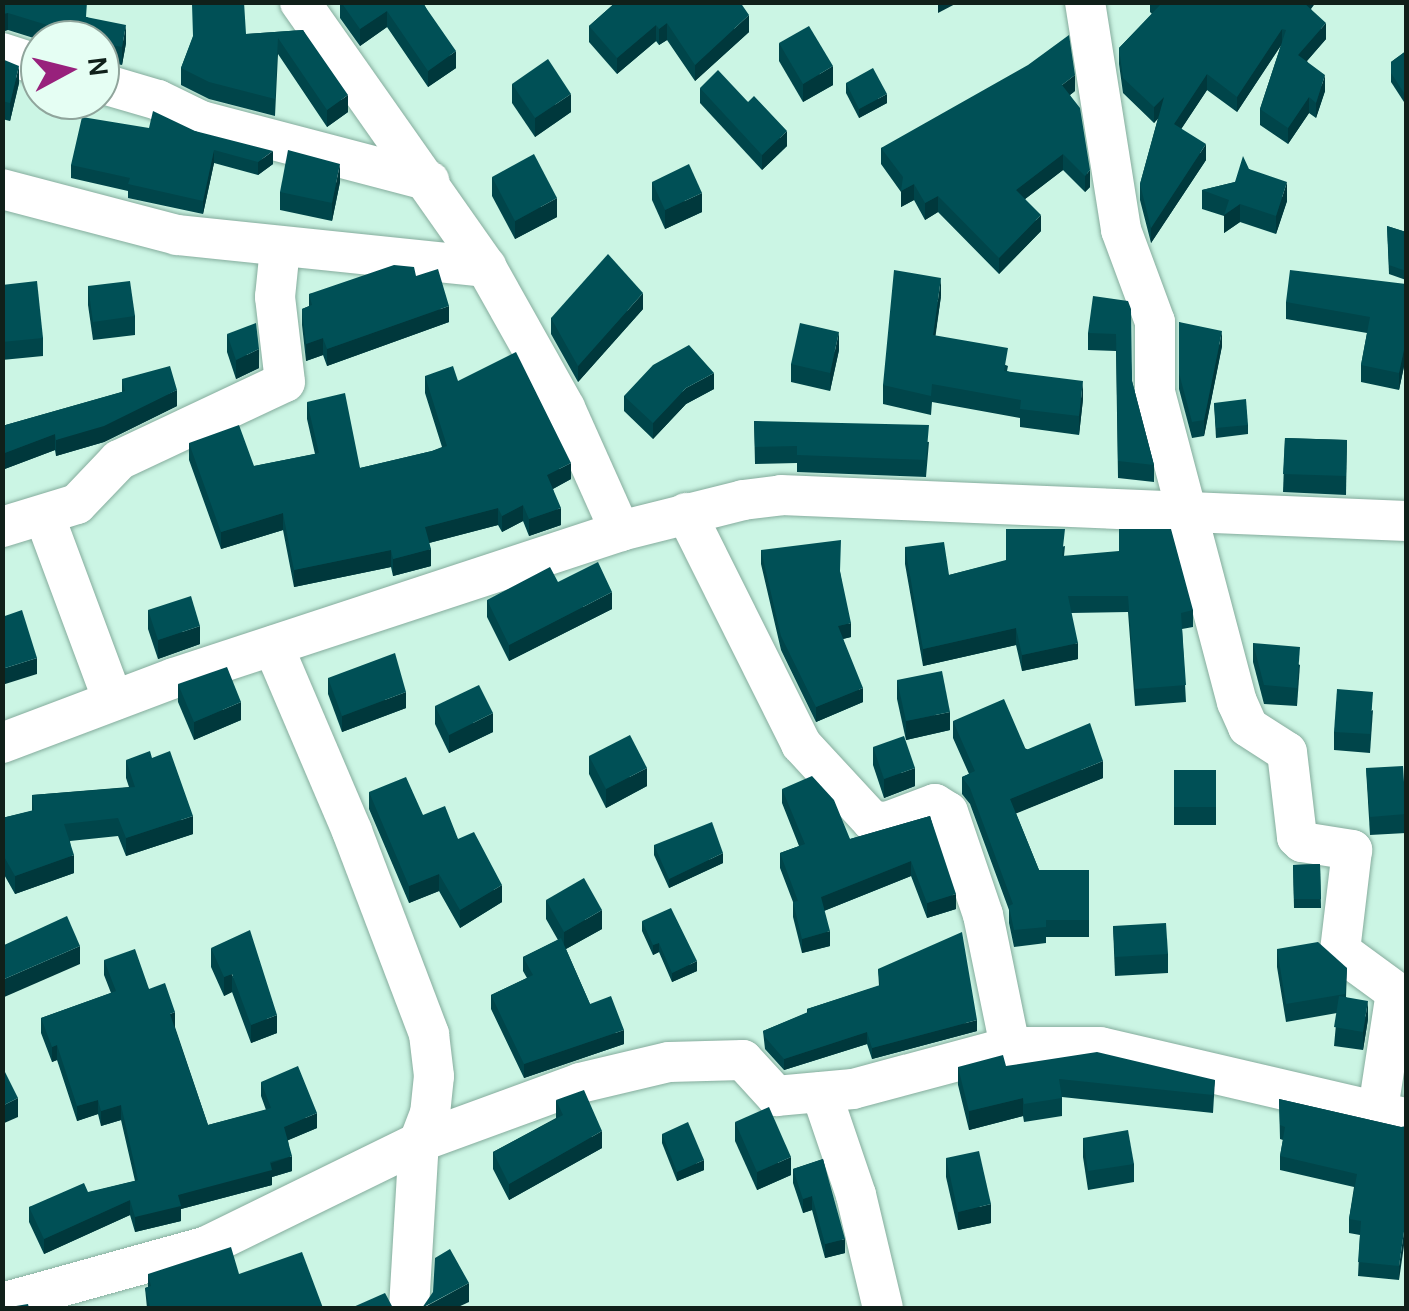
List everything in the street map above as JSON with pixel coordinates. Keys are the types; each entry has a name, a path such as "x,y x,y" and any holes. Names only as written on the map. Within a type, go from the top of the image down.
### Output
{"street":[{"path":"300,2 486,267 564,408 620,532"},
{"path":"2,1303 207,1246 419,1142 580,1083 669,1062 742,1060 776,1096 853,1089 1010,1047 1100,1047 1392,1114 1396,992 1339,948 1352,850 1302,842 1297,837 1286,752 1248,727 1242,716 1153,384 1154,314 1121,230 1086,2"},
{"path":"120,89 158,100 201,122 429,181"},
{"path":"2,189 158,231 280,248 486,267"},
{"path":"2,527 76,504 119,460 284,382 275,296 280,248"},
{"path":"2,742 112,701 620,532 686,513 781,495 1406,521"},
{"path":"686,513 801,744 872,821 887,822 935,804 948,812 984,915 1010,1047"},
{"path":"44,515 112,701"},
{"path":"274,646 352,832 428,1034 434,1076 430,1114 419,1142 409,1308"},
{"path":"820,1092 856,1195 883,1308"}],"building":[{"path":"2,2 87,2 86,17 101,20 31,20 2,14"},
{"path":"244,2 246,34 303,30 348,95 327,110 278,38 275,99 209,82 181,68 193,36 192,4"},
{"path":"341,2 422,2 456,51 428,71 387,11 360,29"},
{"path":"616,2 740,2 749,15 695,65 667,23 659,29 656,25 617,58 589,26"},
{"path":"1157,2 1303,2 1326,23 1298,55 1325,75 1316,103 1309,97 1288,128 1260,109 1286,30 1282,29 1237,97 1207,74 1174,124 1206,144 1151,228 1140,184 1164,97 1154,107 1123,78 1119,48 1160,5"},
{"path":"120,24 126,25 120,47"},
{"path":"809,26 833,66 803,84 779,43"},
{"path":"1069,35 1075,75 1062,85 1080,108 1090,170 1085,176 1063,154 1016,190 1041,215 999,258 938,196 925,203 914,184 901,191 903,177 881,148 1028,65"},
{"path":"1406,51 1404,93 1391,73 1391,62"},
{"path":"2,59 19,66 10,103 2,101"},
{"path":"548,59 571,94 535,118 512,84"},
{"path":"873,68 887,94 859,109 846,83"},
{"path":"718,70 748,102 754,96 787,131 762,155 700,88"},
{"path":"153,111 195,131 273,151 258,162 214,150 203,201 128,184 130,178 71,165 81,120 149,128"},
{"path":"288,150 340,164 332,203 280,192"},
{"path":"534,154 557,198 515,221 492,177"},
{"path":"1243,156 1249,169 1287,182 1276,216 1240,204 1224,215 1229,200 1202,190 1235,182"},
{"path":"689,164 702,193 665,210 652,182"},
{"path":"1387,226 1406,232 1406,271 1389,265"},
{"path":"608,254 643,293 578,366 551,318"},
{"path":"394,265 414,267 416,276 438,269 449,306 327,349 323,338 306,344 302,309 312,305 309,294"},
{"path":"894,270 941,278 933,335 1008,348 1004,371 1083,381 1079,416 1020,409 1021,400 932,384 931,396 883,385"},
{"path":"1290,270 1406,284 1406,340 1399,373 1361,365 1370,317 1286,302"},
{"path":"37,281 43,338 2,342 2,285"},
{"path":"130,281 135,316 93,322 88,286"},
{"path":"1093,296 1128,301 1131,309 1132,381 1154,465 1118,461 1116,334 1088,333"},
{"path":"1179,322 1222,331 1204,420 1192,422 1179,373"},
{"path":"256,323 259,349 236,360 227,334"},
{"path":"800,323 839,332 830,373 791,364"},
{"path":"689,345 714,373 686,388 653,423 624,396 653,365"},
{"path":"516,352 571,463 547,475 561,508 529,519 523,505 502,516 498,508 425,527 431,549 393,559 391,550 294,570 283,513 221,532 189,443 239,425 254,466 319,453 307,402 345,393 360,468 432,451 447,446 425,376 453,366 458,381"},
{"path":"170,366 177,390 104,426 56,440 55,434 2,454 2,426 125,391 122,379"},
{"path":"1246,399 1248,425 1216,428 1214,403"},
{"path":"754,421 929,425 926,460 797,455 797,446 755,447"},
{"path":"1285,438 1347,440 1346,476 1283,474"},
{"path":"1006,529 1065,529 1062,556 1119,551 1119,529 1171,529 1193,610 1181,613 1186,685 1135,689 1128,596 1068,596 1078,643 1022,655 1016,628 923,649 905,547 944,542 949,575 1006,560"},
{"path":"841,540 840,571 851,623 838,626 863,688 816,707 781,636 761,550"},
{"path":"598,562 612,592 509,645 487,600 550,567 558,582"},
{"path":"191,596 200,626 158,640 148,610"},
{"path":"22,610 37,658 2,669 2,617"},
{"path":"1253,643 1300,647 1297,688 1264,685"},
{"path":"395,653 406,692 342,716 328,678"},
{"path":"227,667 241,702 194,722 178,684"},
{"path":"942,671 950,712 906,721 897,680"},
{"path":"479,685 493,713 449,735 435,706"},
{"path":"1337,689 1373,692 1370,734 1334,732"},
{"path":"1004,699 1026,750 1090,723 1103,761 1010,799 1039,870 1089,870 1089,920 1046,920 1046,927 1014,930 1009,906 1013,904 970,788 962,777 975,771 953,721"},
{"path":"630,735 647,768 606,789 589,756"},
{"path":"904,736 915,768 884,779 873,747"},
{"path":"150,751 152,758 170,751 193,816 126,838 118,818 64,824 74,855 15,876 2,853 2,818 34,810 32,795 135,787 126,760"},
{"path":"1403,766 1406,814 1370,817 1366,768"},
{"path":"1174,770 1216,770 1216,807 1174,807"},
{"path":"812,776 834,800 850,839 930,816 956,894 927,903 911,861 821,897 830,931 802,939 793,902 798,901 780,853 805,844 782,789"},
{"path":"406,777 423,815 445,806 458,839 474,832 502,885 460,910 439,874 409,886 369,792"},
{"path":"712,822 723,853 669,879 654,845"},
{"path":"1320,864 1321,899 1294,899 1293,865"},
{"path":"584,878 602,910 564,932 546,900"},
{"path":"671,908 697,961 672,973 659,943 653,945 642,921"},
{"path":"67,916 80,946 2,980 2,946"},
{"path":"1166,923 1168,954 1115,957 1113,926"},
{"path":"250,930 277,1015 251,1025 232,974 224,977 211,948"},
{"path":"962,932 977,1020 872,1048 867,1032 784,1059 765,1037 763,1031 808,1012 807,1009 880,985 878,969"},
{"path":"561,938 590,1004 611,996 624,1030 524,1064 491,995 533,975 523,957"},
{"path":"1318,942 1347,968 1345,994 1286,1004 1277,949"},
{"path":"135,949 149,989 165,983 175,1012 170,1014 208,1125 271,1108 261,1082 298,1066 317,1113 284,1127 292,1156 270,1162 272,1170 178,1195 181,1206 135,1217 130,1200 44,1239 29,1207 84,1183 88,1192 138,1180 121,1105 101,1111 98,1100 77,1106 57,1045 52,1047 41,1018 116,991 104,960"},
{"path":"1339,996 1368,1001 1363,1032 1334,1027"},
{"path":"1097,1052 1215,1080 1213,1095 1059,1079 1062,1098 1024,1104 1023,1098 969,1111 958,1067 1003,1055 1006,1066"},
{"path":"2,1066 18,1098 2,1106"},
{"path":"584,1090 602,1131 509,1184 493,1152 563,1115 556,1100"},
{"path":"1279,1099 1406,1126 1406,1218 1399,1266 1358,1262 1361,1221 1349,1219 1357,1174 1280,1156 1285,1127 1280,1125"},
{"path":"769,1107 791,1157 757,1172 735,1122"},
{"path":"688,1122 704,1160 677,1172 662,1134"},
{"path":"1128,1130 1134,1164 1088,1171 1083,1138"},
{"path":"979,1151 991,1204 958,1212 946,1158"},
{"path":"823,1159 845,1239 825,1244 812,1196 803,1199 793,1169"},
{"path":"231,1247 239,1274 302,1252 323,1308 150,1308 145,1288 151,1286 148,1274"},
{"path":"450,1249 469,1283 422,1308 433,1292 435,1258"},
{"path":"385,1293 393,1308 351,1308"}]}
